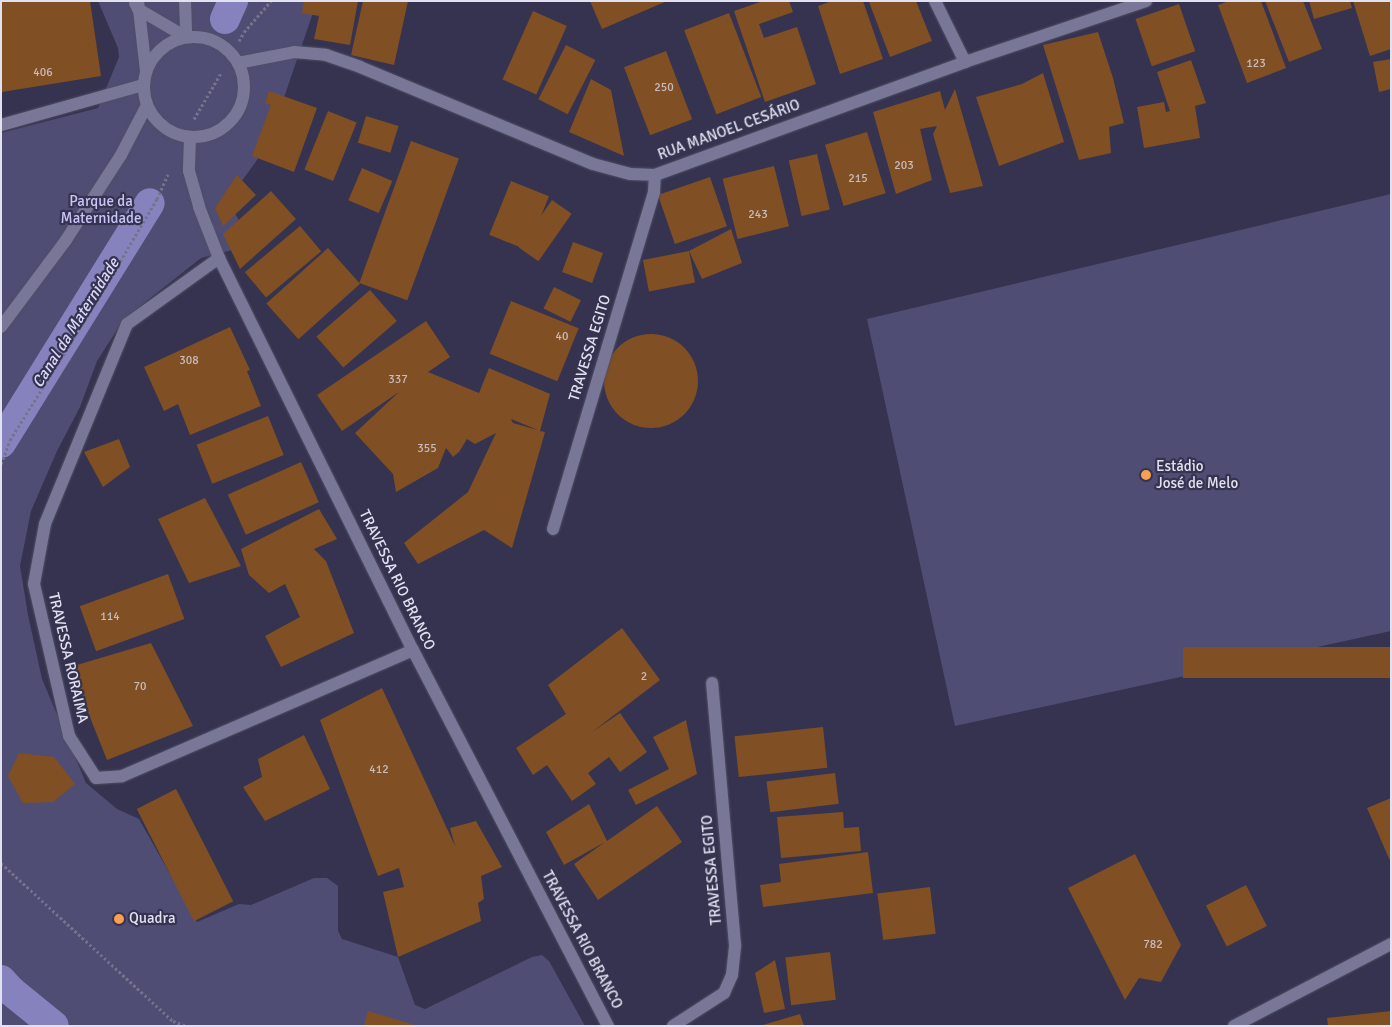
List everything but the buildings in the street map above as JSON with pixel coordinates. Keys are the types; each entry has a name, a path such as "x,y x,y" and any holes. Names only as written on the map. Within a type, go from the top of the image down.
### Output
{"street":[{"path":"185,1 186,37"},
{"path":"935,1 965,62"},
{"name":"RUA MANOEL CESÁRIO","path":"235,58 294,52 326,55 360,67 593,164 630,174 655,175 965,62 1146,1"},
{"path":"137,4 186,37 210,39 235,58 245,89 236,115 217,133 187,137 164,128 147,104 144,85 146,71 137,4"},
{"path":"146,71 162,48 186,37"},
{"path":"1,126 144,85"},
{"path":"1,327 71,232 121,155 147,104"},
{"name":"TRAVESSA RIO BRANCO","path":"187,137 189,171 199,207 218,258 413,650 608,1026"},
{"name":"TRAVESSA EGITO","path":"553,529 654,192 655,175"},
{"name":"TRAVESSA RORAIMA","path":"218,258 127,324 45,524 34,584 69,736 96,778 122,776 413,650"},
{"name":"TRAVESSA EGITO","path":"674,1026 724,993 729,984 733,968 735,945 712,683"},
{"path":"1234,1026 1391,944"}],"path":[{"path":"187,137 235,58 244,32 272,1"},
{"path":"1,464 10,440 100,296 157,199 169,172"},
{"path":"1,863 173,1021 187,1026"}],"green space":[{"name":"Parque da Maternidade","path":"98,1 317,1 276,121 257,160 233,193 231,207 246,232 248,246 201,258 124,319 97,361 80,407 57,451 31,511 20,566 28,615 42,679 86,783 117,809 139,819 197,922 239,904 251,905 314,878 327,878 338,886 338,931 342,939 398,957 415,1005 425,1009 532,957 542,955 549,961 585,1026 1,1026 1,133 98,108 119,57 118,48"},
{"name":"Estádio José de Melo","path":"1391,194 1391,631 955,726 867,319"}],"waterway":[{"name":"Canal da Maternidade","path":"225,19 233,1"},
{"name":"Canal da Maternidade","path":"1,443 150,203"},
{"name":"Canal da Maternidade","path":"1,980 11,991 54,1026"}],"place":[{"name":"Estádio José de Melo","path":"1146,475"},
{"name":"Quadra","path":"119,919"}]}
